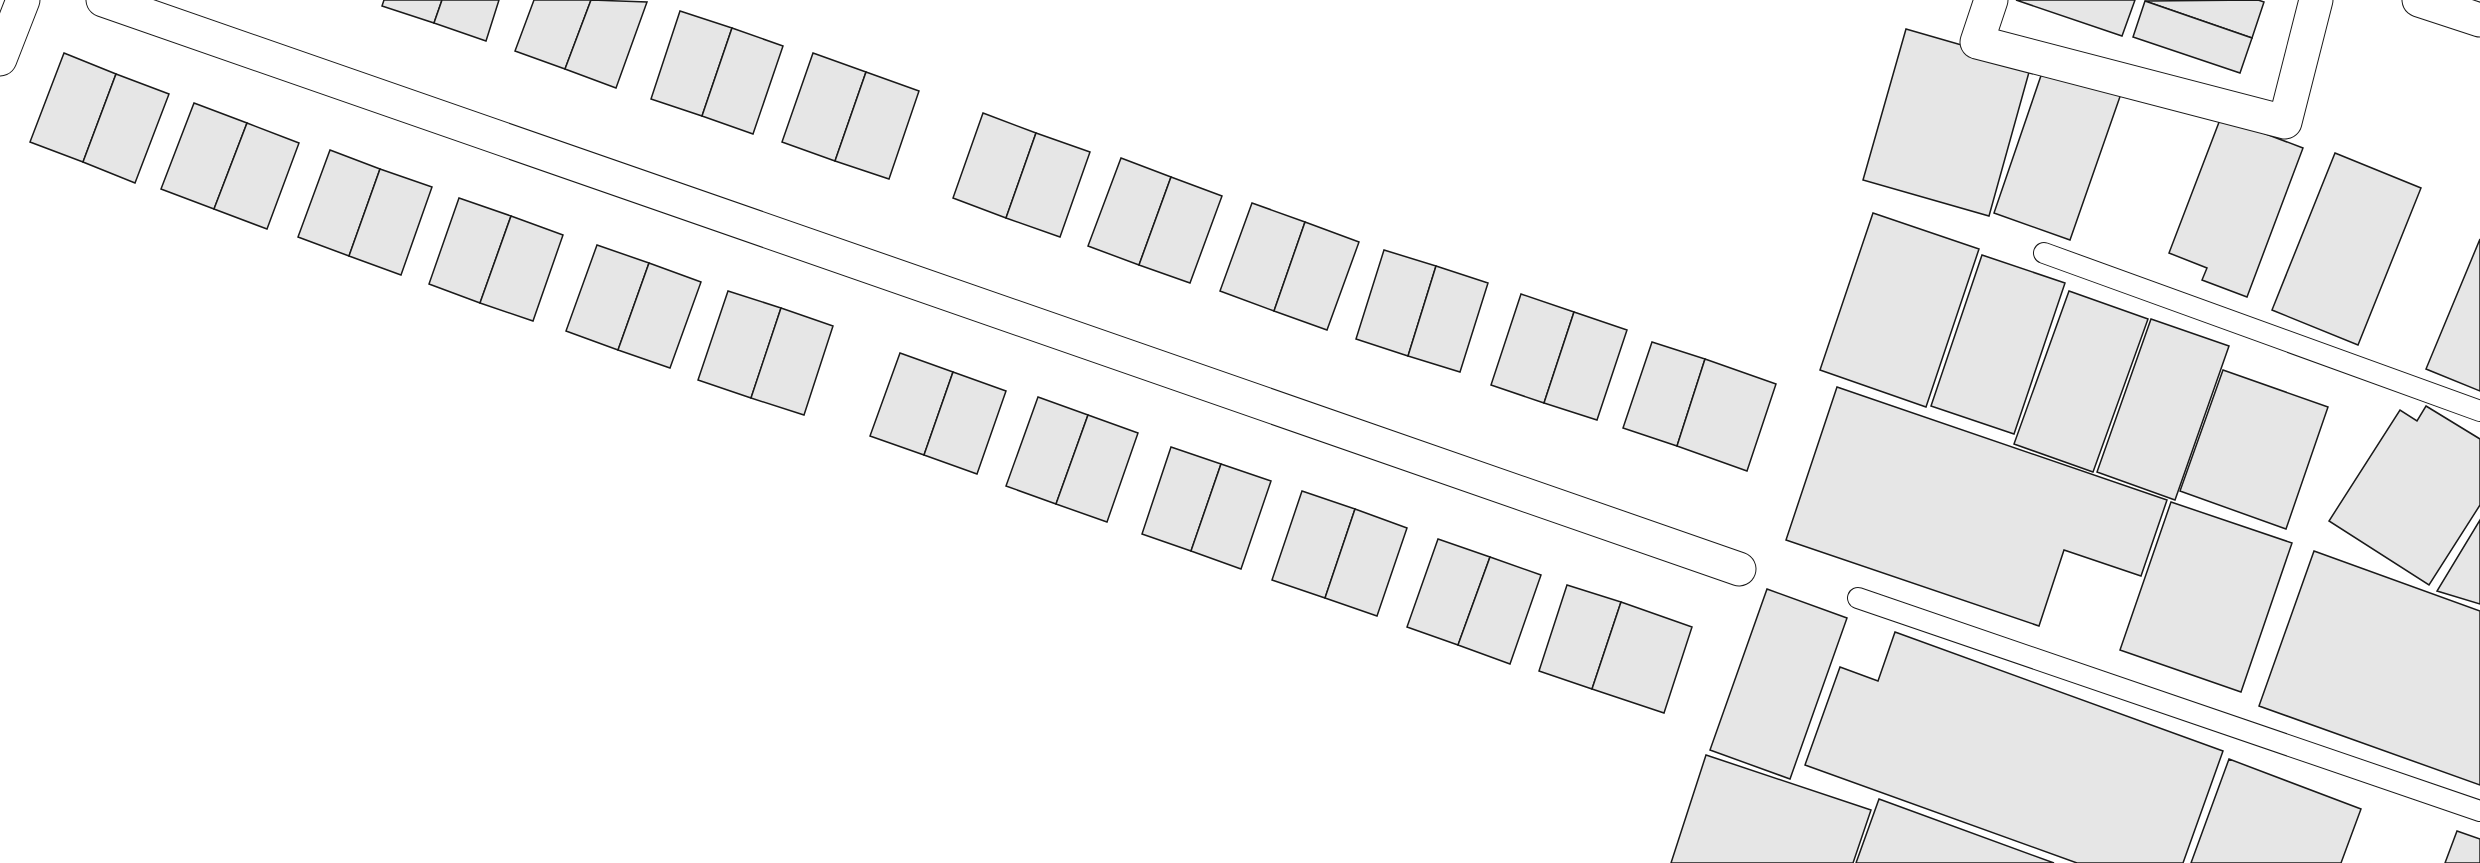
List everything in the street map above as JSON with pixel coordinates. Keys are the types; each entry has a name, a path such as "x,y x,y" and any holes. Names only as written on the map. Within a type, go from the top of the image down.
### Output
{"street":[{"path":"0,59 23,0"},
{"path":"103,0 1739,569"},
{"path":"1991,0 1977,42 2285,122 2316,0"},
{"path":"2420,0 2480,20"}],"lane":[{"path":"2044,253 2480,411"},
{"path":"1858,598 2480,812"}],"building":[{"path":"384,0 442,0 434,23 382,6"},
{"path":"442,0 499,0 486,41 434,23"},
{"path":"534,0 591,0 565,69 515,51"},
{"path":"591,0 647,2 616,88 565,69"},
{"path":"2016,0 2135,0 2122,36"},
{"path":"2258,0 2264,2 2252,38 2145,1"},
{"path":"2145,1 2252,38 2240,73 2133,37"},
{"path":"680,11 732,28 702,116 651,99"},
{"path":"732,28 783,46 753,134 702,116"},
{"path":"1906,29 2031,65 1989,216 1863,180"},
{"path":"64,53 116,74 83,162 30,142"},
{"path":"813,53 866,72 835,161 782,142"},
{"path":"2046,61 2123,88 2070,240 1994,213"},
{"path":"866,72 919,91 889,179 835,161"},
{"path":"116,74 169,94 135,183 83,162"},
{"path":"194,103 247,123 214,209 161,189"},
{"path":"983,113 1036,133 1006,218 953,198"},
{"path":"2221,117 2303,148 2247,297 2202,280 2207,268 2169,253"},
{"path":"247,123 299,143 267,229 214,209"},
{"path":"1036,133 1090,152 1060,237 1006,218"},
{"path":"330,150 380,169 349,256 298,237"},
{"path":"2335,153 2421,188 2358,345 2272,310"},
{"path":"1121,158 1171,177 1139,265 1088,246"},
{"path":"380,169 432,187 401,275 349,256"},
{"path":"1171,177 1222,196 1190,283 1139,265"},
{"path":"459,198 511,216 480,303 429,284"},
{"path":"1252,203 1305,222 1274,311 1220,291"},
{"path":"1873,213 1979,249 1926,407 1820,370"},
{"path":"511,216 563,235 533,321 480,303"},
{"path":"1305,222 1359,242 1327,330 1274,311"},
{"path":"2480,239 2480,391 2426,369"},
{"path":"597,245 649,263 618,350 566,331"},
{"path":"1384,250 1436,266 1408,356 1356,339"},
{"path":"1982,255 2065,283 2014,434 1931,406"},
{"path":"649,263 701,282 670,368 618,350"},
{"path":"1436,266 1488,283 1460,372 1408,356"},
{"path":"728,291 781,308 751,398 698,380"},
{"path":"2069,291 2148,319 2093,472 2014,444"},
{"path":"1521,294 1574,312 1544,403 1491,385"},
{"path":"781,308 833,326 804,415 751,398"},
{"path":"1574,312 1627,330 1597,420 1544,403"},
{"path":"2151,319 2229,346 2175,500 2097,472"},
{"path":"1652,342 1705,359 1677,446 1623,428"},
{"path":"900,353 953,372 924,455 870,436"},
{"path":"1705,359 1776,384 1747,471 1677,446"},
{"path":"2223,370 2328,407 2286,529 2180,491"},
{"path":"953,372 1006,391 977,474 924,455"},
{"path":"1837,387 2167,500 2141,576 2064,550 2039,626 1786,540"},
{"path":"1038,397 1088,415 1056,504 1006,486"},
{"path":"2426,406 2480,439 2480,505 2429,585 2329,521 2400,410 2417,421"},
{"path":"1088,415 1138,433 1107,522 1056,504"},
{"path":"1171,447 1221,464 1191,551 1142,534"},
{"path":"1221,464 1271,481 1241,569 1191,551"},
{"path":"1302,491 1355,509 1325,598 1272,580"},
{"path":"2171,502 2292,543 2241,692 2120,650"},
{"path":"1355,509 1407,528 1377,616 1325,598"},
{"path":"2480,520 2480,604 2437,591"},
{"path":"1438,539 1490,557 1458,645 1407,627"},
{"path":"2314,551 2480,611 2480,785 2259,706"},
{"path":"1490,557 1541,575 1510,664 1458,645"},
{"path":"1567,585 1621,602 1592,689 1539,671"},
{"path":"1767,589 1847,618 1790,779 1710,750"},
{"path":"1621,602 1692,627 1664,713 1592,689"},
{"path":"1895,632 2223,751 2183,863 2077,863 1805,765 1840,667 1878,681"},
{"path":"1706,755 1871,810 1853,863 1671,863"},
{"path":"2229,759 2361,809 2341,863 2191,863"},
{"path":"1879,799 2054,863 1856,863"},
{"path":"2457,831 2480,839 2480,863 2445,863"}]}
